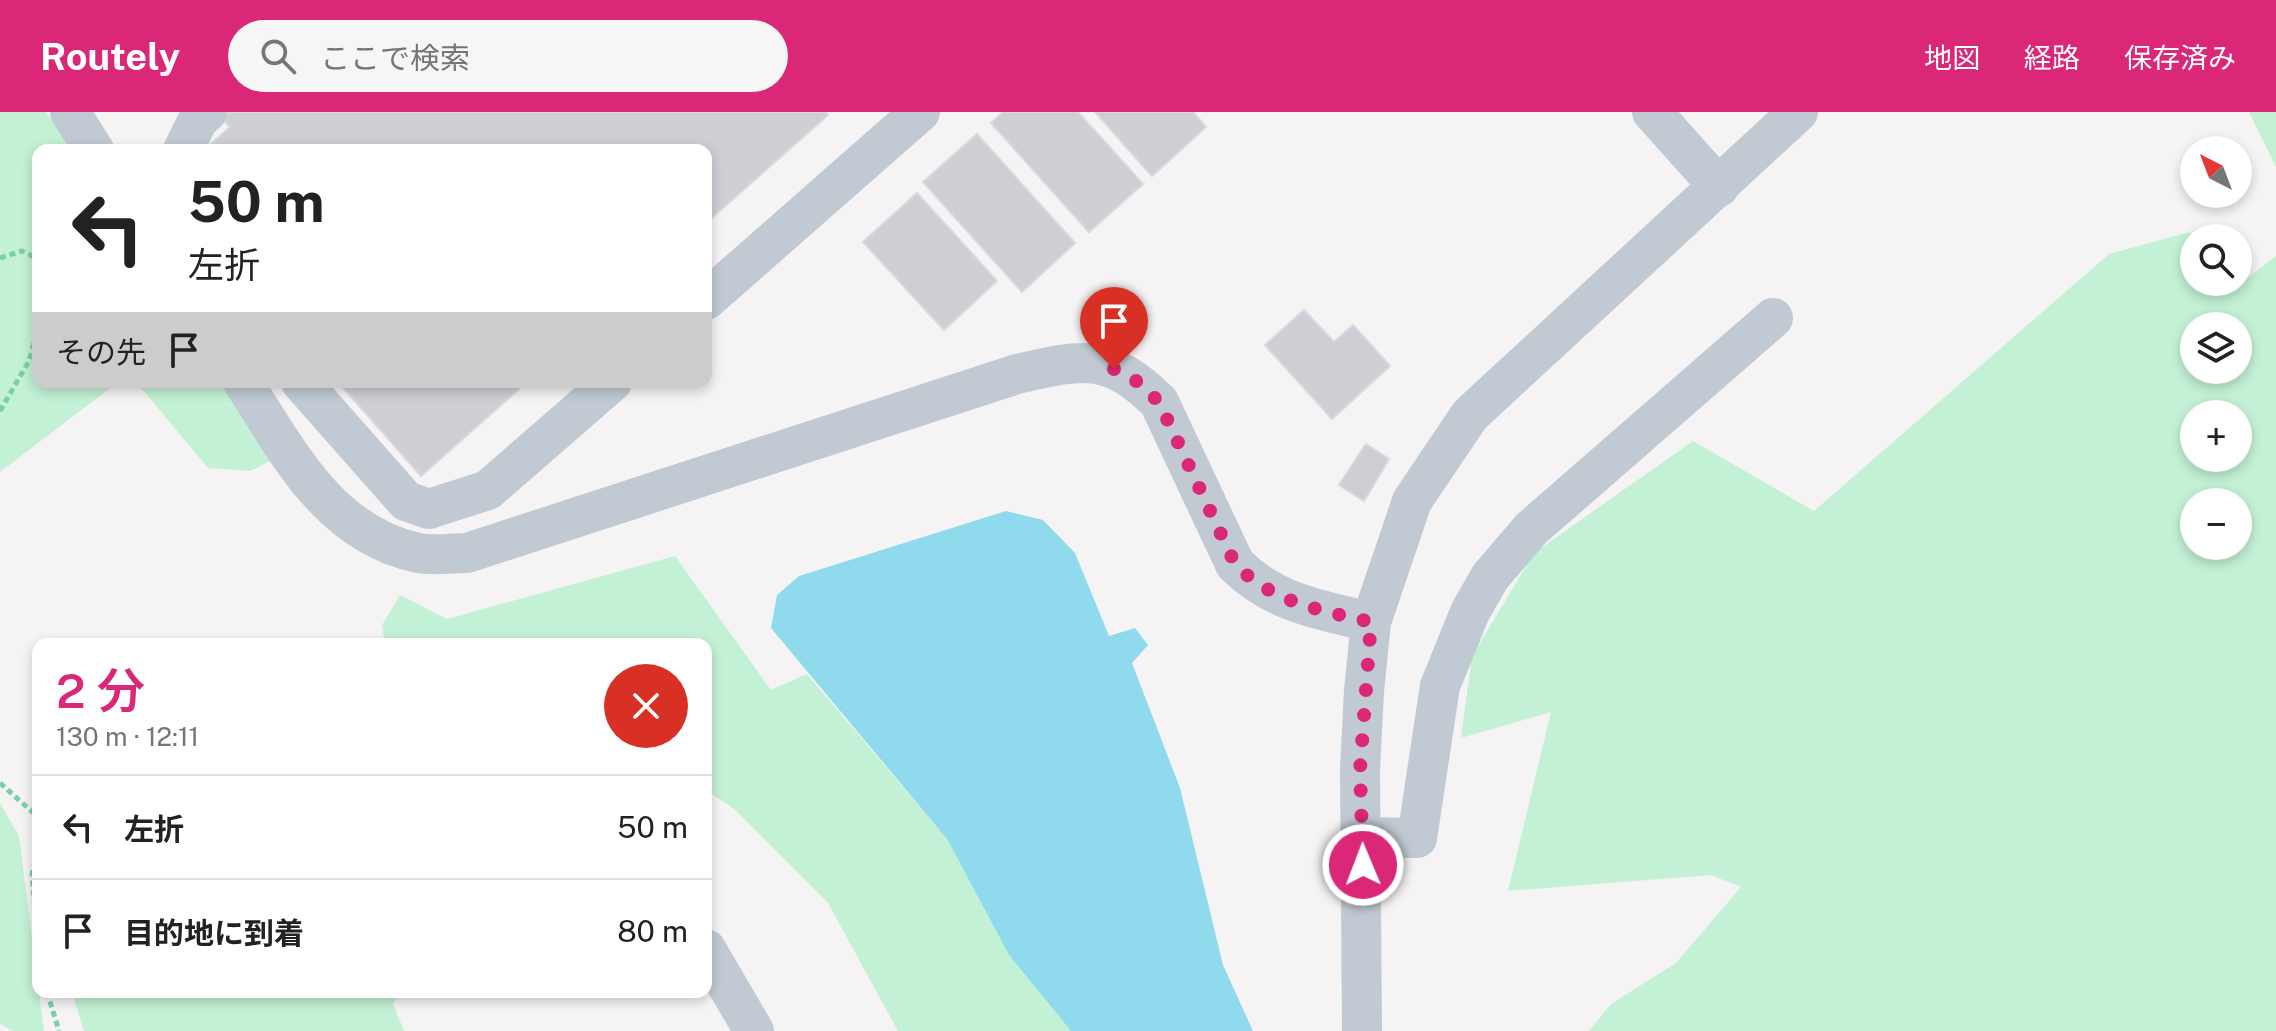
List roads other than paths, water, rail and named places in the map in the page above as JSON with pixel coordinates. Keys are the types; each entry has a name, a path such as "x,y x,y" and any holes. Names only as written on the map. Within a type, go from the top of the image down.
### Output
{"street":[{"path":"70,112 90,144"},
{"path":"186,144 198,120 207,112"},
{"path":"712,295 920,112"},
{"path":"1652,112 1719,187"},
{"path":"1362,1031 1363,837 1360,770 1371,622 1412,501 1470,415 1798,112"},
{"path":"1363,837 1417,838 1440,686 1470,612 1490,577 1531,529 1773,318"},
{"path":"247,388 309,484 334,510 385,542 419,553 467,553 1017,374 1073,361 1093,362 1138,382 1159,402 1235,564 1251,580 1298,605 1371,622"},
{"path":"306,388 406,501 429,509 488,490 605,388"},
{"path":"712,959 754,1031"}],"water":[{"path":"1006,511 1043,520 1075,553 1109,636 1135,628 1148,645 1132,663 1180,788 1223,965 1253,1031 1071,1031 1009,955 947,839 771,628 777,595 799,576"}]}
